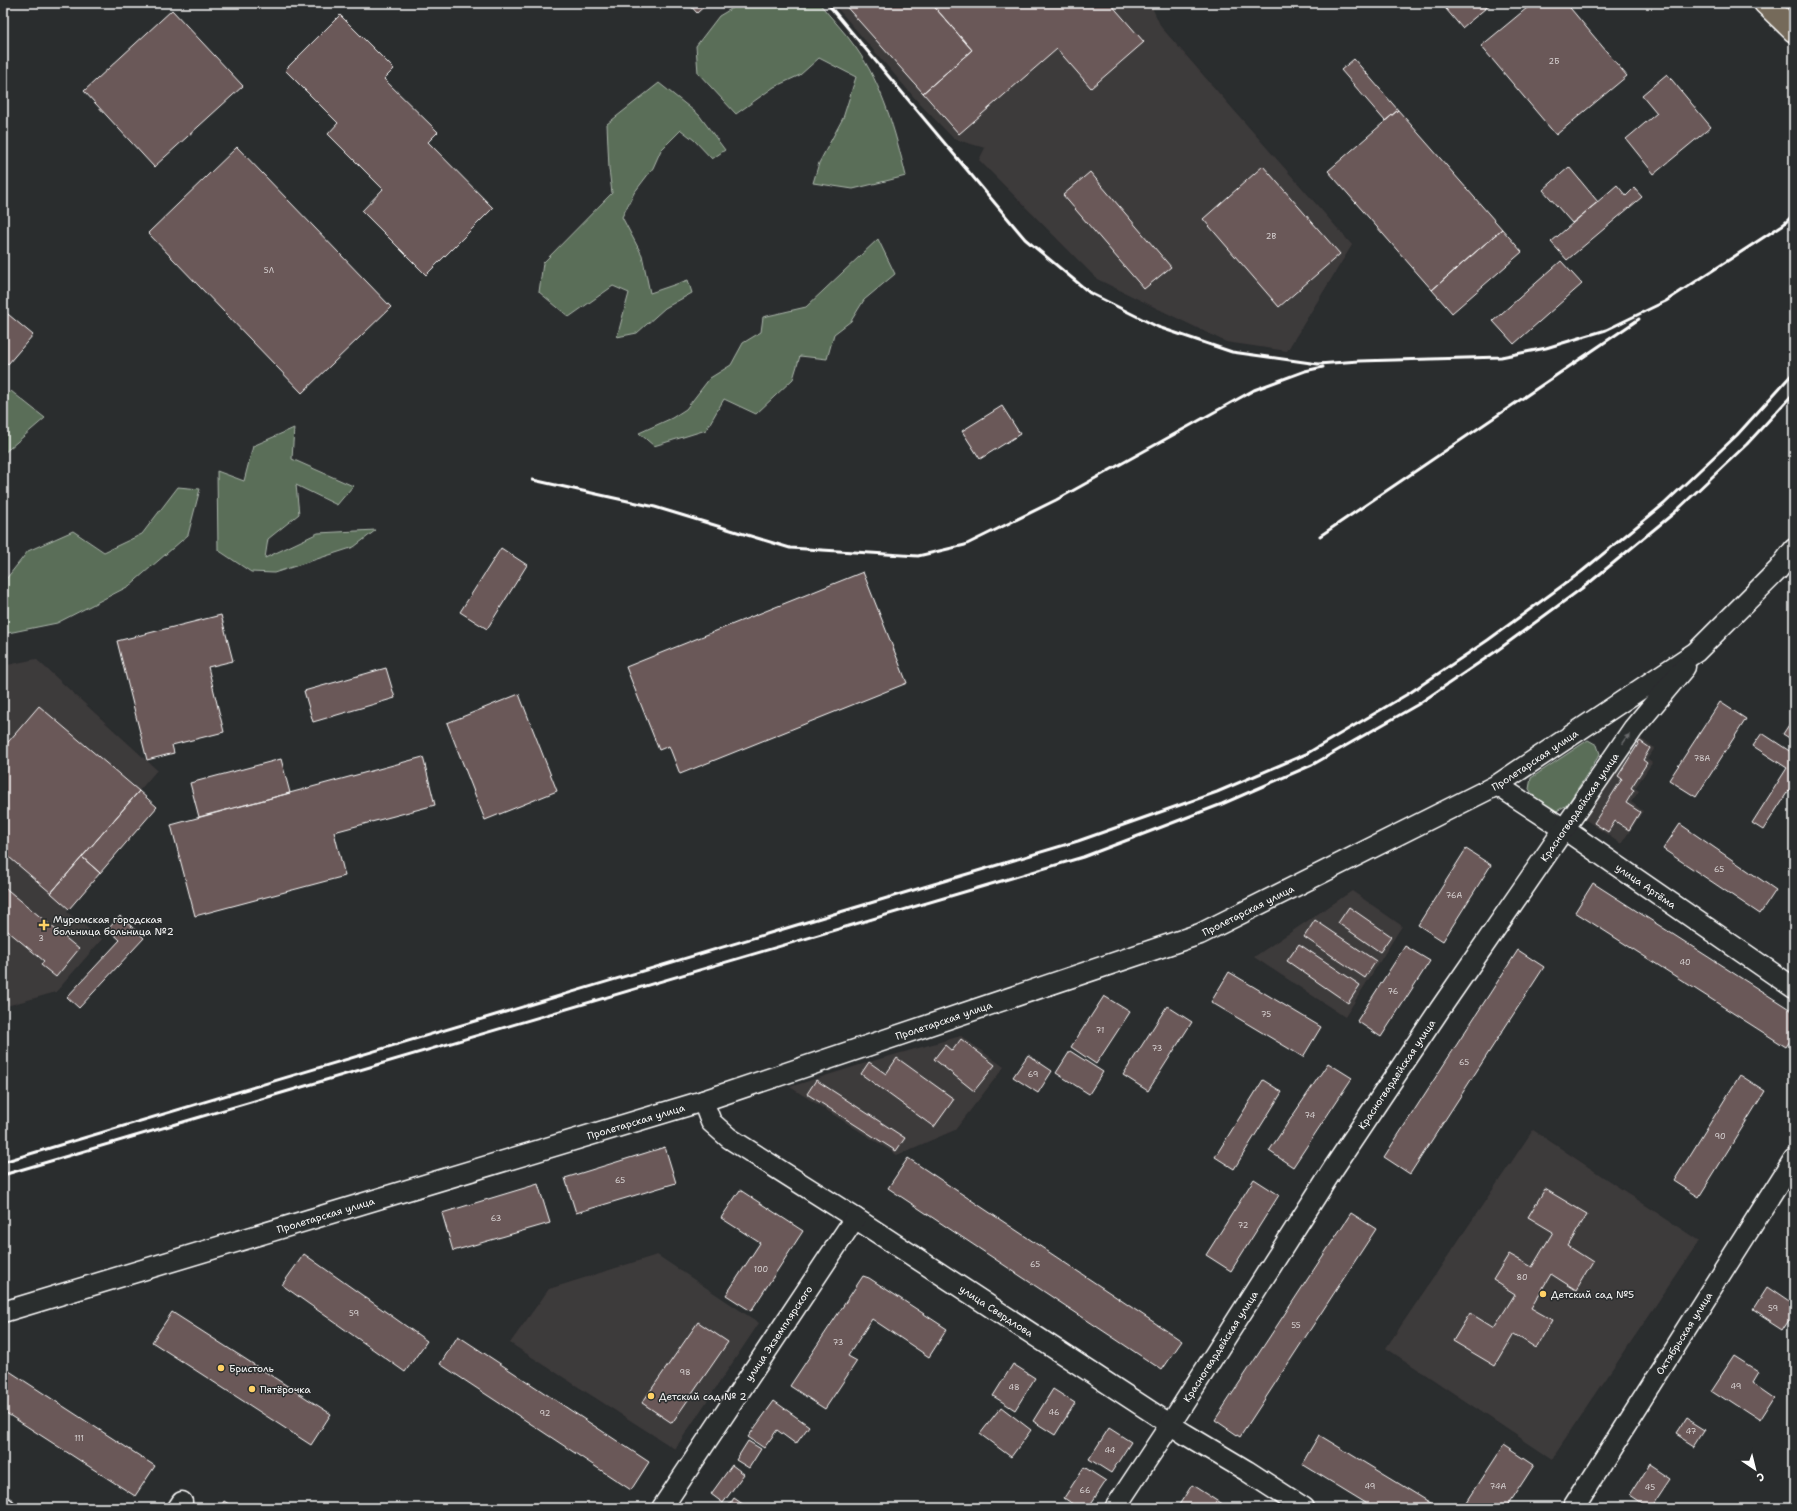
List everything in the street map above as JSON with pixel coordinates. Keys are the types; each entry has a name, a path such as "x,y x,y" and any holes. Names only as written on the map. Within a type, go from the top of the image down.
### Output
{"main road":[{"path":"1765,3 1794,32"}],"street":[{"name":"Пролетарская улица","path":"3,1312 703,1101 1200,934 1497,785 1696,652 1778,570 1794,550"},
{"name":"Красногвардейская улица","path":"1115,1508 1170,1425 1333,1170 1440,1009 1633,729 1696,652"},
{"name":"улица Артёма","path":"1497,785 1564,829 1794,988"},
{"name":"улица Свердлова","path":"703,1101 712,1122 729,1138 855,1218 1170,1425 1304,1508"},
{"name":"Октябрьская улица","path":"1573,1508 1794,1159"},
{"name":"улица Экземплярского","path":"662,1508 855,1218"}],"shaded area":[{"path":"833,3 1150,3 1161,27 1352,245 1287,351 1226,342 1097,279 979,160 985,148 954,139 919,103"},
{"path":"36,659 157,770 139,791 157,807 67,912 102,939 56,992 3,1007 3,666"},
{"path":"1638,737 1655,748 1647,759 1652,763 1635,788 1639,791 1631,802 1643,811 1621,844 1583,818"},
{"path":"1352,891 1402,926 1345,1017 1254,957"},
{"path":"961,1036 1004,1067 955,1130 897,1155 790,1087 869,1062"},
{"name":"Детский сад №5","path":"1533,1130 1699,1241 1552,1459 1386,1348"},
{"name":"Детский сад № 2","path":"657,1255 759,1323 675,1449 510,1343 549,1289"}],"green space":[{"path":"741,3 819,3 852,42 874,78 887,109 906,176 853,189 813,183 819,163 843,118 856,77 819,58 800,75 774,87 736,114 698,73 696,46 719,16"},
{"path":"659,83 699,115 725,150 712,159 694,140 681,130 661,150 653,168 634,193 622,217 642,255 650,293 688,280 692,293 665,308 637,333 617,337 629,293 613,286 569,317 539,292 543,263 612,193 609,169 607,124"},
{"path":"878,239 895,274 864,300 851,321 834,334 827,359 800,356 793,379 756,414 724,399 706,430 654,446 639,433 672,418 686,409 710,378 731,365 743,343 761,332 763,317 806,307"},
{"path":"11,391 45,418 3,454 3,398"},
{"path":"294,428 292,459 353,486 337,505 296,485 299,514 268,539 265,558 318,533 376,530 354,547 274,573 251,572 218,550 217,471 244,481 253,446"},
{"path":"178,487 200,489 188,535 129,586 57,623 3,634 3,583 28,551 73,531 104,552 142,534"},
{"path":"1588,740 1597,745 1600,754 1567,805 1555,812 1536,799 1529,789 1531,778"}],"building":[{"path":"688,3 708,3 697,13"},
{"path":"843,3 931,3 972,50 923,93"},
{"path":"931,3 1110,3 1144,42 1091,88 1057,49 959,134 923,93 972,50"},
{"path":"1441,3 1492,3 1462,28"},
{"path":"1533,3 1566,3 1627,76 1556,135 1481,46"},
{"path":"172,10 243,86 154,167 84,91"},
{"path":"340,15 394,69 384,79 438,132 428,142 493,208 426,275 362,211 383,189 328,134 338,123 285,70"},
{"path":"1354,59 1398,110 1385,121 1341,70"},
{"path":"1667,74 1711,127 1654,174 1626,139 1657,113 1642,95"},
{"path":"1398,110 1502,229 1432,290 1328,171"},
{"path":"237,147 391,307 302,393 148,233"},
{"path":"1263,166 1340,254 1279,307 1203,219"},
{"path":"1569,167 1598,202 1572,223 1543,190"},
{"path":"1090,172 1171,267 1144,289 1063,195"},
{"path":"1617,185 1626,196 1634,188 1642,197 1567,260 1551,242"},
{"path":"1502,229 1522,252 1452,313 1432,290"},
{"path":"1561,261 1582,284 1514,344 1493,321"},
{"path":"3,310 33,335 8,364 3,360"},
{"path":"1002,406 1020,434 980,459 962,431"},
{"path":"501,548 527,565 487,629 460,612"},
{"path":"863,572 907,683 680,774 669,746 659,750 626,667"},
{"path":"221,615 233,661 208,667 224,732 172,745 174,753 147,760 117,641"},
{"path":"386,668 395,698 313,722 304,691"},
{"path":"519,694 557,791 485,820 447,723"},
{"path":"1720,702 1746,719 1696,797 1669,780"},
{"path":"39,706 139,791 51,893 3,852 3,748"},
{"path":"1794,717 1794,741 1783,734"},
{"path":"1762,733 1794,754 1794,782 1763,830 1752,823 1787,768 1753,746"},
{"path":"1640,741 1650,748 1643,760 1647,763 1631,788 1634,790 1626,803 1640,812 1629,830 1615,821 1608,832 1594,823 1622,779 1618,776"},
{"path":"423,757 435,805 334,832 345,876 195,916 171,825"},
{"path":"281,759 290,793 199,817 190,783"},
{"path":"139,791 157,807 100,873 82,857"},
{"path":"1680,824 1776,890 1760,914 1663,849"},
{"path":"1466,849 1491,865 1443,941 1418,925"},
{"path":"82,857 100,873 69,909 51,893"},
{"path":"1593,883 1794,1012 1794,1035 1786,1047 1575,912"},
{"path":"3,886 79,949 56,977 41,965 44,961 3,927"},
{"path":"1349,907 1391,936 1380,952 1338,923"},
{"path":"120,916 144,938 79,1008 67,997 120,940 108,929"},
{"path":"1315,920 1376,961 1365,978 1304,937"},
{"path":"1299,944 1360,985 1348,1003 1287,961"},
{"path":"1405,946 1430,961 1381,1037 1357,1021"},
{"path":"1518,950 1544,967 1410,1174 1384,1157"},
{"path":"1229,972 1321,1027 1303,1057 1211,1002"},
{"path":"1104,996 1130,1012 1096,1064 1071,1047"},
{"path":"1167,1006 1192,1022 1148,1091 1123,1075"},
{"path":"961,1039 995,1065 974,1091 934,1059 945,1045 952,1051"},
{"path":"1070,1051 1103,1072 1089,1094 1056,1073"},
{"path":"1028,1055 1052,1071 1038,1093 1013,1077"},
{"path":"897,1058 954,1099 934,1127 861,1074 869,1062 886,1074"},
{"path":"1328,1063 1352,1078 1293,1167 1269,1151"},
{"path":"1740,1075 1765,1091 1699,1197 1674,1181"},
{"path":"816,1080 905,1138 896,1151 807,1094"},
{"path":"1263,1080 1282,1092 1234,1169 1215,1157"},
{"path":"665,1147 676,1183 576,1213 565,1178"},
{"path":"908,1158 1182,1341 1162,1370 888,1188"},
{"path":"1254,1179 1279,1195 1231,1271 1206,1255"},
{"path":"538,1184 550,1223 453,1251 442,1213"},
{"path":"1545,1189 1587,1214 1568,1246 1593,1262 1576,1290 1551,1274 1531,1308 1552,1320 1536,1348 1514,1334 1495,1366 1453,1341 1470,1313 1494,1328 1515,1294 1493,1280 1509,1254 1532,1267 1553,1232 1528,1217"},
{"path":"740,1190 803,1231 751,1311 726,1295 760,1243 721,1218"},
{"path":"1351,1213 1376,1229 1240,1437 1215,1420"},
{"path":"304,1254 427,1341 405,1372 282,1285"},
{"path":"863,1276 869,1278 947,1329 929,1357 872,1319 848,1356 857,1361 825,1409 790,1386"},
{"path":"1766,1288 1794,1307 1794,1313 1783,1330 1752,1310"},
{"path":"172,1312 331,1414 311,1445 152,1342"},
{"path":"698,1322 728,1342 672,1423 642,1403"},
{"path":"458,1336 649,1462 631,1490 440,1364"},
{"path":"1734,1355 1759,1371 1753,1381 1776,1397 1760,1422 1711,1390"},
{"path":"1013,1364 1035,1378 1015,1410 993,1396"},
{"path":"3,1367 155,1466 135,1496 3,1411"},
{"path":"1053,1389 1075,1403 1055,1435 1033,1421"},
{"path":"774,1401 809,1426 796,1444 777,1430 764,1448 748,1437"},
{"path":"1001,1407 1031,1430 1011,1457 980,1434"},
{"path":"1687,1417 1706,1429 1695,1446 1676,1434"},
{"path":"1109,1428 1131,1442 1111,1473 1089,1459"},
{"path":"1319,1435 1439,1508 1374,1508 1302,1464"},
{"path":"748,1441 761,1449 749,1468 736,1460"},
{"path":"1504,1445 1534,1465 1506,1508 1463,1508"},
{"path":"1650,1464 1671,1478 1651,1508 1646,1508 1629,1497"},
{"path":"732,1465 744,1474 723,1503 711,1494"},
{"path":"1084,1467 1106,1481 1088,1508 1079,1508 1064,1498"},
{"path":"1192,1485 1228,1508 1177,1508"},
{"path":"734,1498 747,1507 727,1508"},
{"path":"224,1501 235,1508 220,1508"}],"railway":[{"path":"827,3 1025,239 1090,293 1158,327 1232,352 1318,364 1359,361 1501,357 1546,348 1606,330 1666,301 1784,224 1794,214"},
{"path":"1320,536 1639,319"},
{"path":"533,480 655,507 790,548 918,556 965,545 1056,500 1254,390 1305,371 1323,367"},
{"path":"3,1162 1078,841 1217,792 1306,754 1411,692 1488,640 1581,572 1664,504 1737,435 1794,372"},
{"path":"3,1175 1083,857 1222,804 1312,765 1417,705 1495,652 1589,583 1674,513 1747,444 1794,393"}],"place":[{"name":"Муромская городская больница больница №2","path":"44,925"},
{"name":"Детский сад №5","path":"1543,1294"},
{"name":"Бристоль","path":"221,1368"},
{"name":"Пятёрочка","path":"252,1389"},
{"name":"Детский сад № 2","path":"651,1396"}]}
